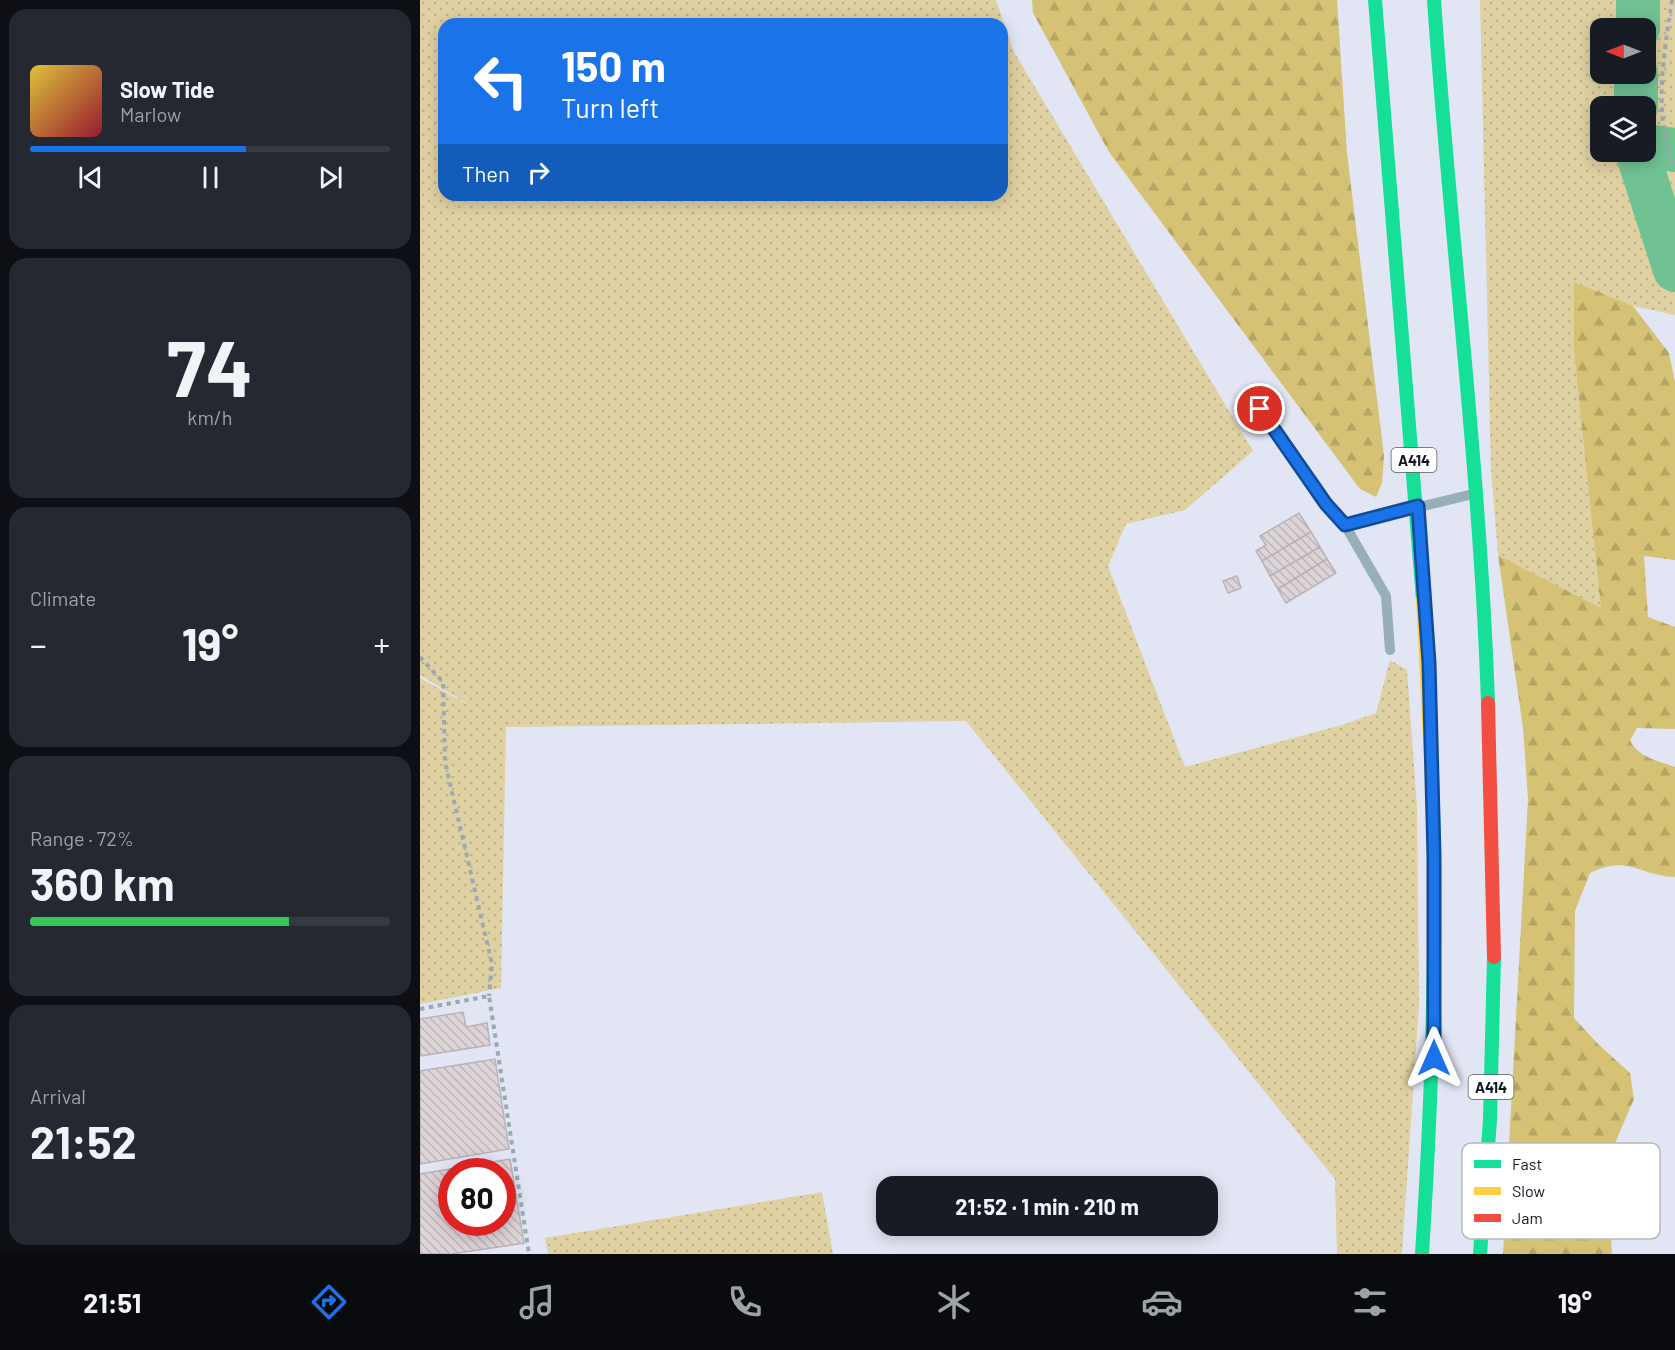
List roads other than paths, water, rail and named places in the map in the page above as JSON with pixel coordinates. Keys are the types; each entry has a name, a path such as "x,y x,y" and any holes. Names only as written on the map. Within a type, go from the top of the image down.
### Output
{"highway":[{"name":"A414","path":"1375,0 1429,663 1434,856 1434,1058 1422,1254"},
{"name":"A414","path":"1434,0 1443,133 1484,579 1495,919 1488,1143"},
{"name":"A414","path":"1480,1254 1481,1239"}],"lane":[{"path":"1260,409 1326,504 1345,525 1386,596 1390,650"},
{"path":"1345,525 1476,493"}],"waterway":[{"path":"1638,0 1638,18"},
{"path":"1636,84 1636,96"},
{"path":"1656,147 1675,150"},
{"path":"1640,162 1675,270"}]}
